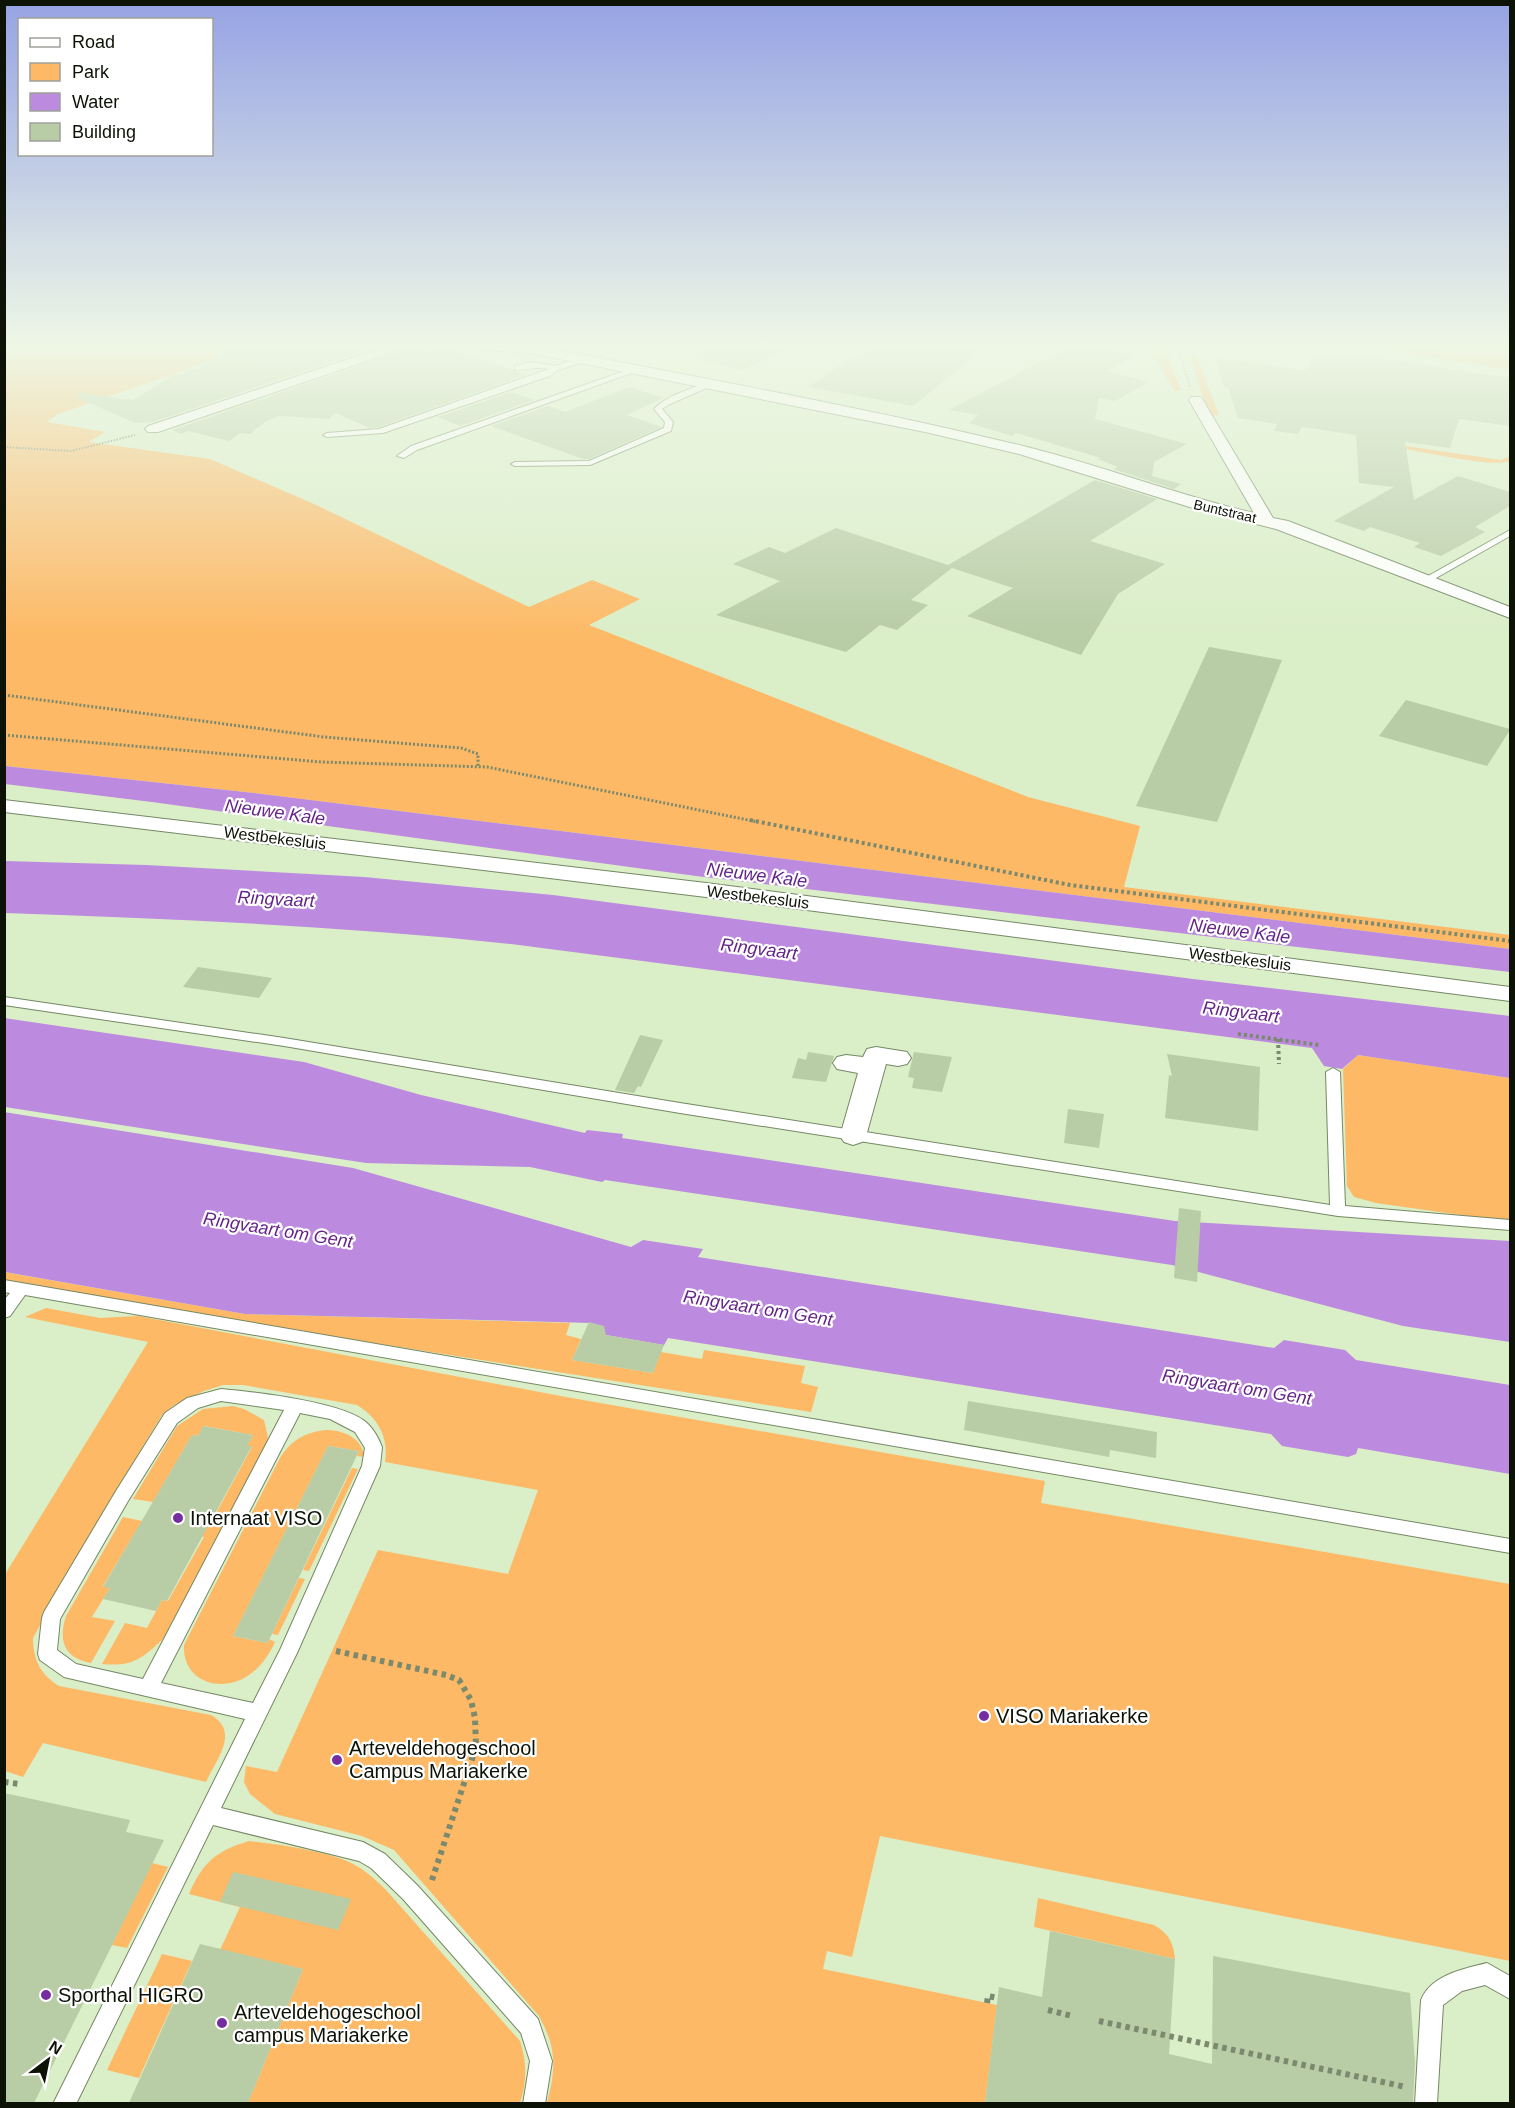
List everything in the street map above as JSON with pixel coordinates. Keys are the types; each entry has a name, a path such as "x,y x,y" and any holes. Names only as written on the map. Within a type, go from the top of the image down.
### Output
{"street":[{"name":"Buntstraat","path":"976,439 1100,473 1202,506 1266,520 1510,613"},
{"path":"1219,439 1266,520"},
{"name":"Westbekesluis","path":"4,806 706,890 1510,994"},
{"path":"853,1136 876,1055 898,1058"},
{"path":"846,1063 872,1066"}],"lane":[{"path":"401,456 414,448 439,439"},
{"path":"515,464 590,463 644,439"},
{"path":"1426,580 1510,533"},
{"path":"4,1001 284,1042 853,1136 1338,1211 1510,1225"},
{"path":"1333,1072 1338,1211"},
{"path":"4,1312 13,1288 1510,1546"},
{"path":"64,2103 288,1653 371,1466 374,1447 361,1427 333,1413 221,1395 193,1403 171,1418 122,1496 51,1618 47,1654 71,1671 258,1713"},
{"path":"149,1687 295,1406"},
{"path":"207,1814 363,1852 378,1861 423,1907 530,2027 541,2061 534,2103"},
{"path":"1426,2098 1432,2000 1457,1981 1487,1974 1510,1988"}],"path":[{"path":"4,447 71,451 118,439"},
{"path":"4,694 324,737 461,748 478,754 478,766"},
{"path":"4,735 321,762 478,766 1070,885 1510,941"},
{"path":"1238,1034 1318,1045"},
{"path":"1278,1039 1279,1064"},
{"path":"336,1651 446,1675 459,1680 471,1700 476,1718 476,1747 423,1907"},
{"path":"4,1782 20,1784"},
{"path":"987,2003 988,1996 998,1998"},
{"path":"1048,2010 1072,2016"},
{"path":"1099,2021 1426,2098"}],"green space":[{"path":"5,439 93,439 89,442 210,459 314,504 529,607 592,580 640,599 589,625 1028,797 1140,826 1124,887 1510,935 1510,949 254,793 5,766"},
{"path":"1406,446 1501,460 1510,456 1510,461 1502,463 1459,459 1404,449"},
{"path":"1358,1055 1510,1078 1510,1222 1376,1203 1354,1197 1347,1186 1343,1069"},
{"path":"4,1272 245,1314 570,1323 566,1335 581,1339 572,1360 653,1373 661,1352 702,1359 704,1350 805,1366 801,1383 818,1387 811,1412 279,1328 5,1280"},
{"name":"VISO Mariakerke","path":"46,1308 100,1318 138,1316 566,1397 1045,1481 1041,1503 1510,1584 1510,1961 880,1836 852,1957 827,1951 823,1969 997,2005 985,2103 547,2103 553,2059 549,2039 539,2016 394,1850 362,1836 275,1814 250,1794 244,1782 246,1766 277,1772 378,1550 508,1574 538,1490 385,1462 385,1444 380,1429 371,1416 357,1405 243,1385 223,1385 204,1391 173,1406 162,1415 109,1502 33,1638 33,1646 39,1666 47,1677 59,1686 211,1715 220,1722 224,1729 225,1737 220,1755 206,1782 43,1743 23,1777 5,1771 4,1576 148,1342 25,1317"},
{"path":"233,1406 264,1420 268,1438 265,1449 163,1639 149,1652 129,1663 102,1664 125,1623 147,1628 162,1600 168,1601 204,1537 196,1535 208,1514 215,1515 252,1447 247,1446 253,1435 204,1426 198,1436 192,1435 153,1502 133,1499 177,1426 203,1409"},
{"path":"326,1430 351,1436 360,1445 364,1457 357,1456 359,1451 328,1446 233,1636 267,1643 269,1639 275,1642 270,1652 253,1672 238,1681 216,1684 206,1681 190,1668 185,1658 184,1645 280,1458 289,1446 300,1438"},
{"path":"352,1468 358,1469 309,1571 303,1570"},
{"path":"123,1517 142,1521 103,1586 110,1588 92,1617 115,1621 91,1663 82,1661 69,1653 65,1647 63,1633 66,1616"},
{"path":"299,1578 305,1579 278,1635 272,1634"},
{"path":"249,1841 300,1848 339,1858 360,1868 382,1886 520,2041 525,2072 520,2103 248,2103 303,1969 220,1950 240,1907 189,1894 205,1866 212,1859 228,1849"},
{"path":"152,1863 168,1867 127,1948 112,1945"},
{"path":"1038,1898 1154,1925 1169,1939 1175,1959 1034,1927"},
{"path":"162,1954 192,1961 139,2078 107,2070"}],"water":[{"name":"Nieuwe Kale","path":"5,766 254,793 1510,949 1510,972 696,876 5,784"},
{"name":"Ringvaart","path":"5,861 146,865 364,877 553,895 1193,979 1510,1016 1510,1078 1358,1055 1342,1069 1324,1066 1312,1048 511,944 322,928 5,913"},
{"path":"4,1018 304,1062 421,1095 585,1133 587,1130 623,1134 622,1138 1175,1221 1510,1241 1510,1342 1403,1326 1172,1265 605,1180 602,1182 530,1167 366,1163 5,1107"},
{"name":"Ringvaart om Gent","path":"4,1112 353,1168 631,1247 643,1240 703,1249 698,1257 1274,1348 1284,1340 1345,1350 1356,1360 1510,1385 1510,1474 1358,1448 1356,1454 1348,1457 1282,1446 1271,1434 668,1338 664,1345 606,1335 592,1323 245,1314 5,1272"}],"building":[{"path":"528,439 634,439 589,459 583,459"},
{"path":"1038,439 1170,439 1187,444 1154,462 1152,476 1181,484 1174,489 1113,469 1118,467 1098,459 1101,458"},
{"path":"1356,439 1453,439 1450,448 1405,442 1414,500 1458,476 1510,492 1510,506 1475,527 1485,532 1441,556 1414,547 1420,543 1370,527 1364,531 1334,521 1394,487 1359,483"},
{"path":"1095,480 1157,499 1090,541 1165,564 1118,594 1081,655 967,616 1013,588 952,568 911,600 928,605 897,630 880,625 846,652 716,615 780,581 733,564 769,547 785,553 836,528 948,565"},
{"path":"1209,647 1282,660 1217,822 1136,806"},
{"path":"1406,700 1510,730 1487,766 1379,736"},
{"path":"198,967 272,978 259,998 183,987"},
{"path":"640,1035 663,1040 641,1087 638,1086 634,1093 615,1090"},
{"path":"808,1052 834,1056 826,1082 792,1078 798,1058 806,1060"},
{"path":"914,1052 952,1057 942,1092 912,1088 914,1078 908,1077"},
{"path":"1167,1054 1260,1067 1258,1131 1165,1118 1169,1075 1172,1076"},
{"path":"1068,1109 1104,1114 1099,1148 1064,1143"},
{"path":"1179,1208 1201,1211 1197,1282 1174,1278"},
{"path":"589,1322 604,1326 606,1335 664,1345 653,1373 572,1360"},
{"path":"968,1401 1157,1432 1156,1458 1110,1450 1109,1457 964,1430"},
{"name":"Internaat VISO","path":"203,1426 253,1435 247,1446 252,1446 167,1601 162,1600 156,1611 103,1599 110,1588 103,1587 192,1435 198,1436"},
{"path":"328,1446 359,1451 271,1636 267,1643 233,1636"},
{"name":"Sporthal HIGRO","path":"4,1793 130,1820 126,1832 164,1840 34,2103 4,2103"},
{"path":"233,1872 351,1899 338,1930 220,1902"},
{"path":"1050,1931 1175,1959 1169,2054 1212,2064 1213,1956 1410,1993 1415,2063 1413,2103 985,2103 999,1987 1042,1997"},
{"name":"Arteveldehogeschool campus Mariakerke","path":"200,1944 303,1969 248,2103 129,2103"}],"place":[{"name":"Internaat VISO","path":"178,1518"},
{"name":"VISO Mariakerke","path":"984,1716"},
{"name":"Arteveldehogeschool Campus Mariakerke","path":"337,1760"},
{"name":"Sporthal HIGRO","path":"46,1995"},
{"name":"Arteveldehogeschool campus Mariakerke","path":"222,2023"}]}
